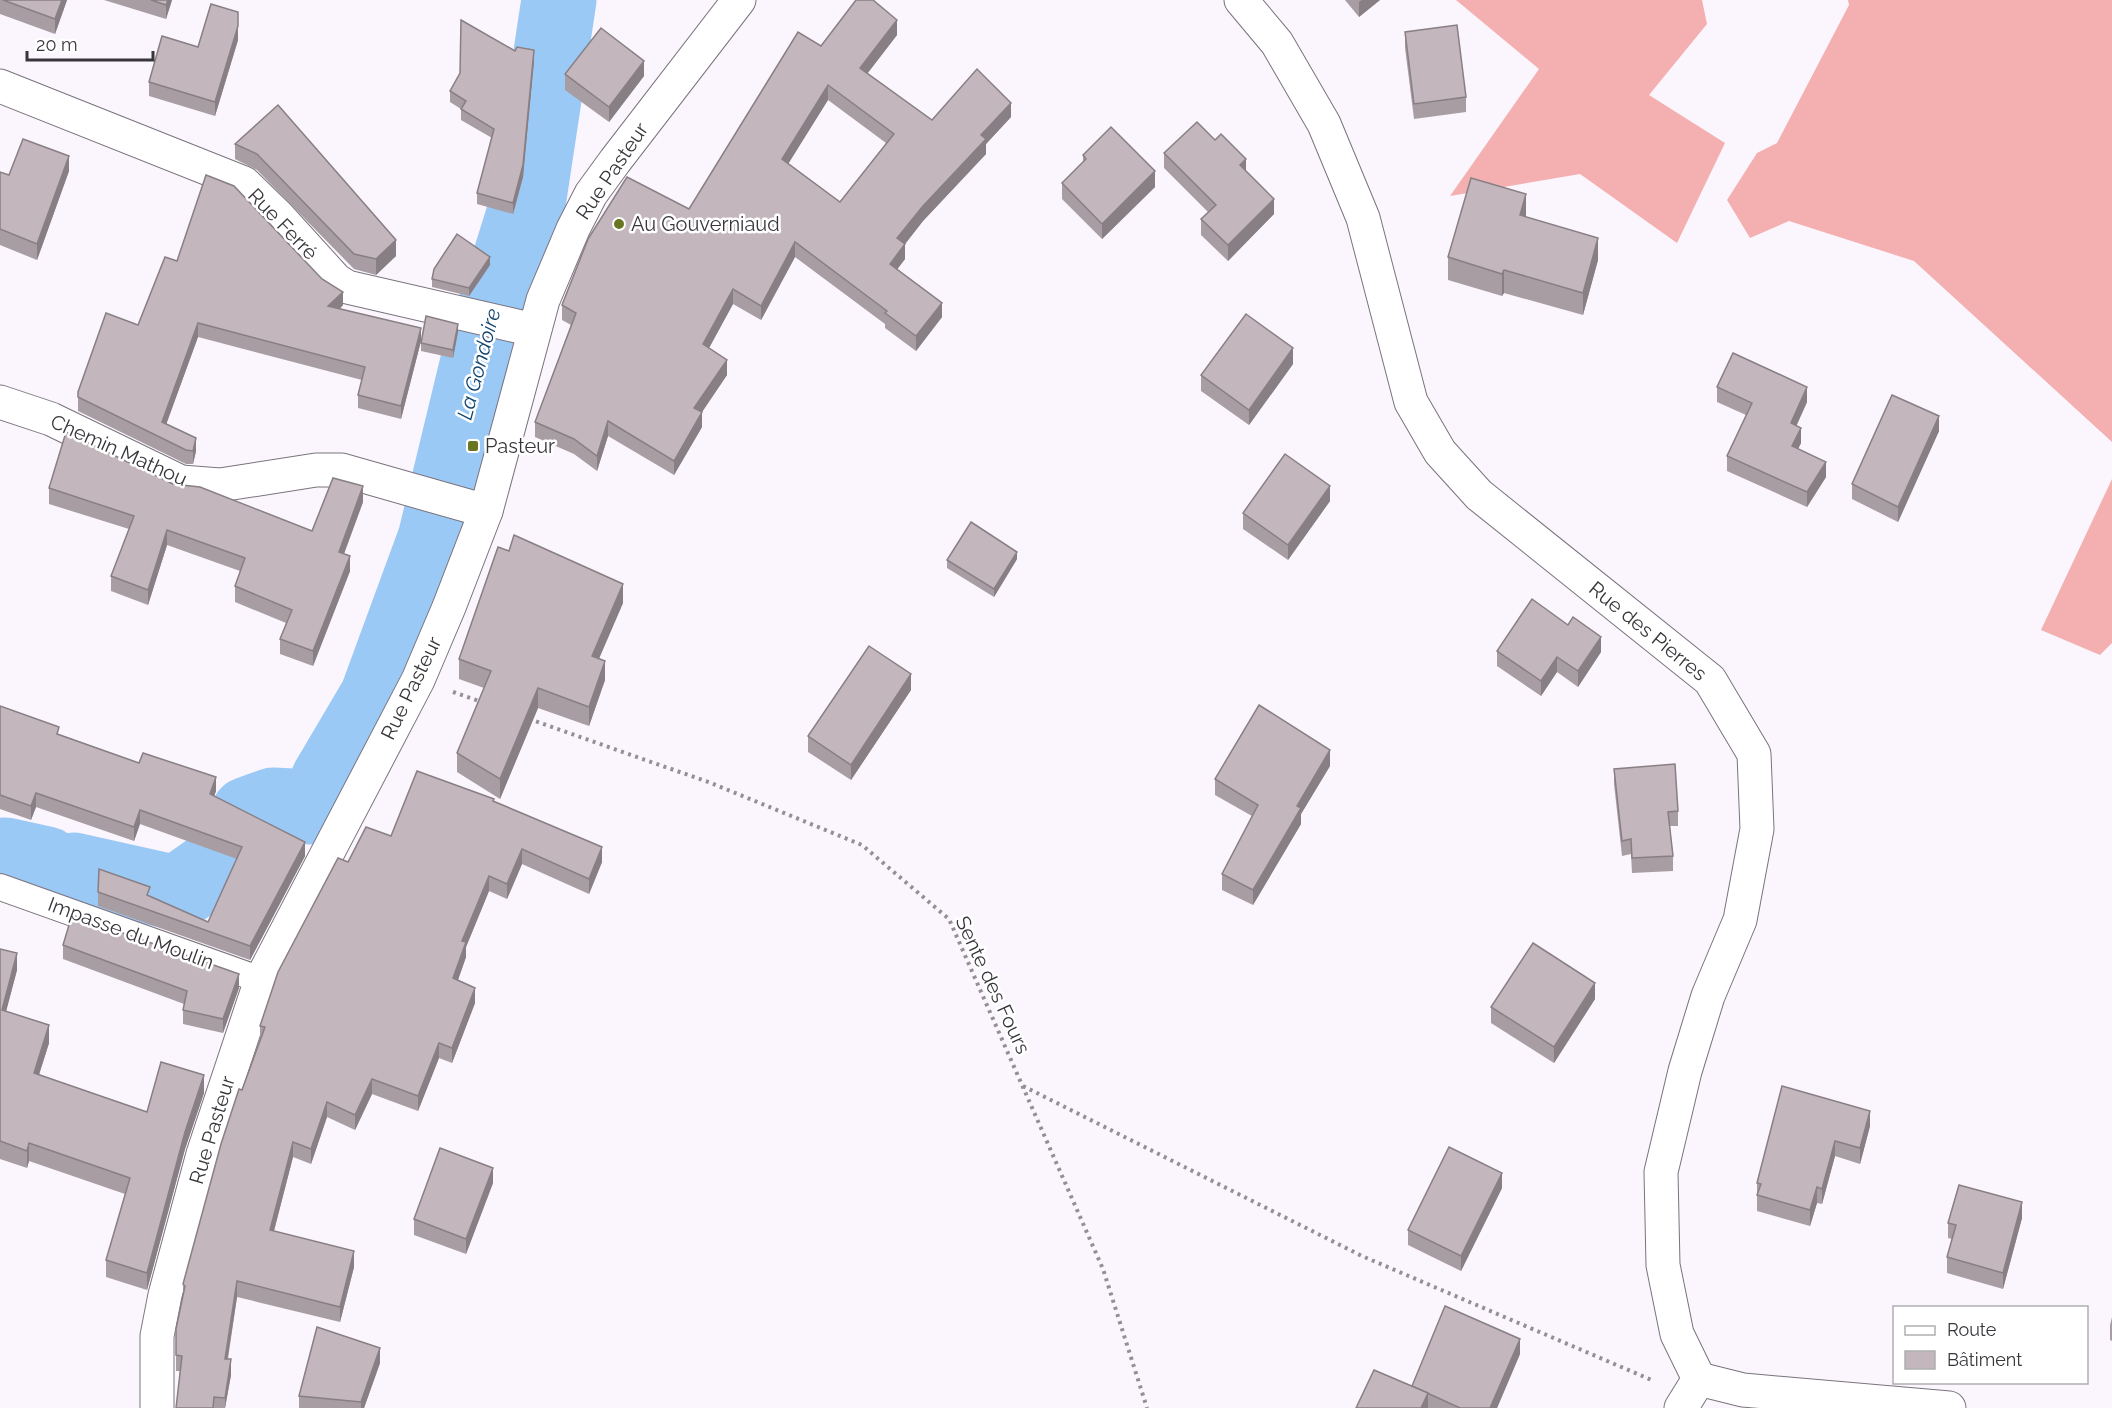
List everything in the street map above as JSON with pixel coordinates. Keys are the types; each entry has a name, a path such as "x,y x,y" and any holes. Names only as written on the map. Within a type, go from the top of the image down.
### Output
{"street":[{"name":"Rue Pasteur","path":"157,1408 157,1336 165,1295 203,1154 261,980 418,680 457,503 506,325 560,259 591,194 739,0"},
{"name":"Rue des Pierres","path":"1241,0 1277,43 1324,124 1363,218 1411,402 1440,452 1479,495 1710,680 1754,754 1757,829 1740,920 1708,996 1685,1071 1661,1172 1662,1265 1689,1394"},
{"name":"Rue Ferré","path":"0,86 244,183 278,216 336,280 347,287 506,325"},
{"name":"Chemin Mathou","path":"0,402 51,419 181,482 220,485 316,470 342,470 457,503"},
{"path":"1689,1394 1743,1390 1949,1408"}],"lane":[{"name":"Impasse du Moulin","path":"0,887 261,980"}],"path":[{"path":"418,680 486,704"},
{"name":"Sente des Fours","path":"519,716 711,783 862,845 949,920 1103,1269 1148,1408"},
{"path":"1022,1085 1362,1256 1689,1394"}],"shaded area":[{"path":"1456,0 1702,0 1707,24 1649,95 1725,143 1677,243 1580,174 1450,196 1539,69"},
{"path":"1848,0 2112,0 2112,442 1914,261 1789,221 1750,238 1727,200 1757,153 1777,143 1849,5"},
{"path":"2112,479 2112,643 2100,655 2041,630"}],"building":[{"path":"3,0 62,0 55,19"},
{"path":"151,0 168,0 166,5"},
{"path":"856,0 873,0 897,20 860,68 932,120 977,69 1011,103 981,135 986,139 923,206 897,238 905,244 890,264 942,303 916,336 885,313 887,311 795,242 761,306 733,289 703,344 727,360 694,408 702,412 674,461 608,421 597,456 574,439 535,422 576,313 562,305 588,239 627,177 689,209 798,32 821,46","holes":["828,85 894,134 840,202 782,159"]},
{"path":"211,4 238,12 238,26 215,102 149,82 162,36 198,47"},
{"path":"461,20 515,51 517,47 534,50 523,165 513,203 477,193 494,129 461,109 466,101 450,91 460,73"},
{"path":"1457,25 1466,97 1414,104 1405,32"},
{"path":"601,28 644,61 609,107 565,74"},
{"path":"278,105 396,240 376,259 354,254 257,154 235,144"},
{"path":"1197,122 1215,140 1221,134 1246,159 1240,165 1274,199 1228,245 1201,219 1216,205 1164,153"},
{"path":"1111,127 1155,171 1102,224 1062,183 1086,159 1083,155"},
{"path":"23,139 69,156 37,244 0,229 0,172 9,175"},
{"path":"206,175 234,186 322,279 343,292 328,306 421,328 401,406 358,395 365,367 198,323 162,422 196,438 193,451 186,450 78,397 106,313 138,325 165,257 177,261"},
{"path":"1471,178 1526,194 1520,215 1598,238 1583,293 1504,270 1502,274 1448,257"},
{"path":"457,234 490,257 469,288 432,279 434,269"},
{"path":"1246,314 1293,348 1249,410 1201,375"},
{"path":"426,316 458,324 453,350 421,343"},
{"path":"1733,353 1807,387 1791,423 1801,428 1792,446 1826,462 1807,492 1727,456 1752,403 1717,387"},
{"path":"1892,395 1939,416 1898,507 1852,484"},
{"path":"66,432 173,484 200,487 312,531 333,478 363,486 339,552 350,556 313,651 280,639 292,610 235,586 245,558 167,530 148,590 111,576 134,516 49,488"},
{"path":"1285,454 1330,486 1288,545 1243,513"},
{"path":"971,522 1017,552 994,589 947,560"},
{"path":"514,535 623,584 592,656 605,661 589,707 538,688 500,779 457,753 491,671 459,659 498,547 509,551"},
{"path":"1532,599 1568,625 1573,617 1601,637 1578,671 1557,657 1541,681 1497,651"},
{"path":"869,646 911,674 851,765 808,736"},
{"path":"1259,705 1330,750 1297,806 1301,808 1253,890 1222,874 1258,805 1215,779"},
{"path":"0,706 59,727 57,734 139,763 143,753 216,777 210,794 305,842 250,946 98,892 99,869 150,887 147,895 208,922 242,847 140,810 134,827 36,793 31,806 0,795"},
{"path":"1675,764 1678,811 1668,812 1673,856 1632,858 1631,839 1622,841 1614,769"},
{"path":"417,771 494,799 493,801 602,847 589,879 522,849 507,884 489,876 462,941 466,942 453,978 475,988 452,1048 439,1043 418,1096 372,1079 355,1115 327,1102 311,1149 293,1142 270,1230 354,1251 340,1307 237,1281 225,1359 231,1359 225,1398 214,1397 213,1408 176,1408 182,1356 176,1355 176,1329 185,1286 183,1284 221,1144 239,1089 242,1090 265,1027 260,1026 278,972 338,858 348,862 366,827 391,836"},
{"path":"72,915 239,974 223,1019 183,1010 187,991 63,945"},
{"path":"1533,943 1595,983 1554,1047 1491,1007"},
{"path":"0,949 17,953 2,1010 49,1025 34,1073 147,1112 161,1062 204,1075 185,1132 147,1273 106,1260 130,1178 29,1143 27,1151 0,1141"},
{"path":"1782,1086 1870,1111 1860,1148 1835,1141 1822,1189 1817,1187 1810,1210 1757,1195 1761,1184 1757,1183"},
{"path":"1449,1147 1502,1173 1461,1256 1408,1230"},
{"path":"440,1148 493,1168 466,1239 414,1219"},
{"path":"1959,1185 2022,1202 2003,1273 1947,1257 1956,1225 1948,1223"},
{"path":"1445,1306 1520,1339 1490,1408 1460,1408 1412,1386"},
{"path":"317,1327 380,1348 361,1402 299,1396"},
{"path":"1374,1370 1428,1393 1421,1408 1356,1408"}],"waterway":[{"name":"La Gondoire","path":"328,780 377,697 435,539 478,361 529,198 559,0"},
{"name":"La Gondoire","path":"74,870 177,893 221,862 248,814 273,805 311,807"},
{"name":"La Gondoire","path":"5,855 46,864"}],"place":[{"name":"Au Gouverniaud","path":"619,224"},
{"name":"Pasteur","path":"473,446"}]}
